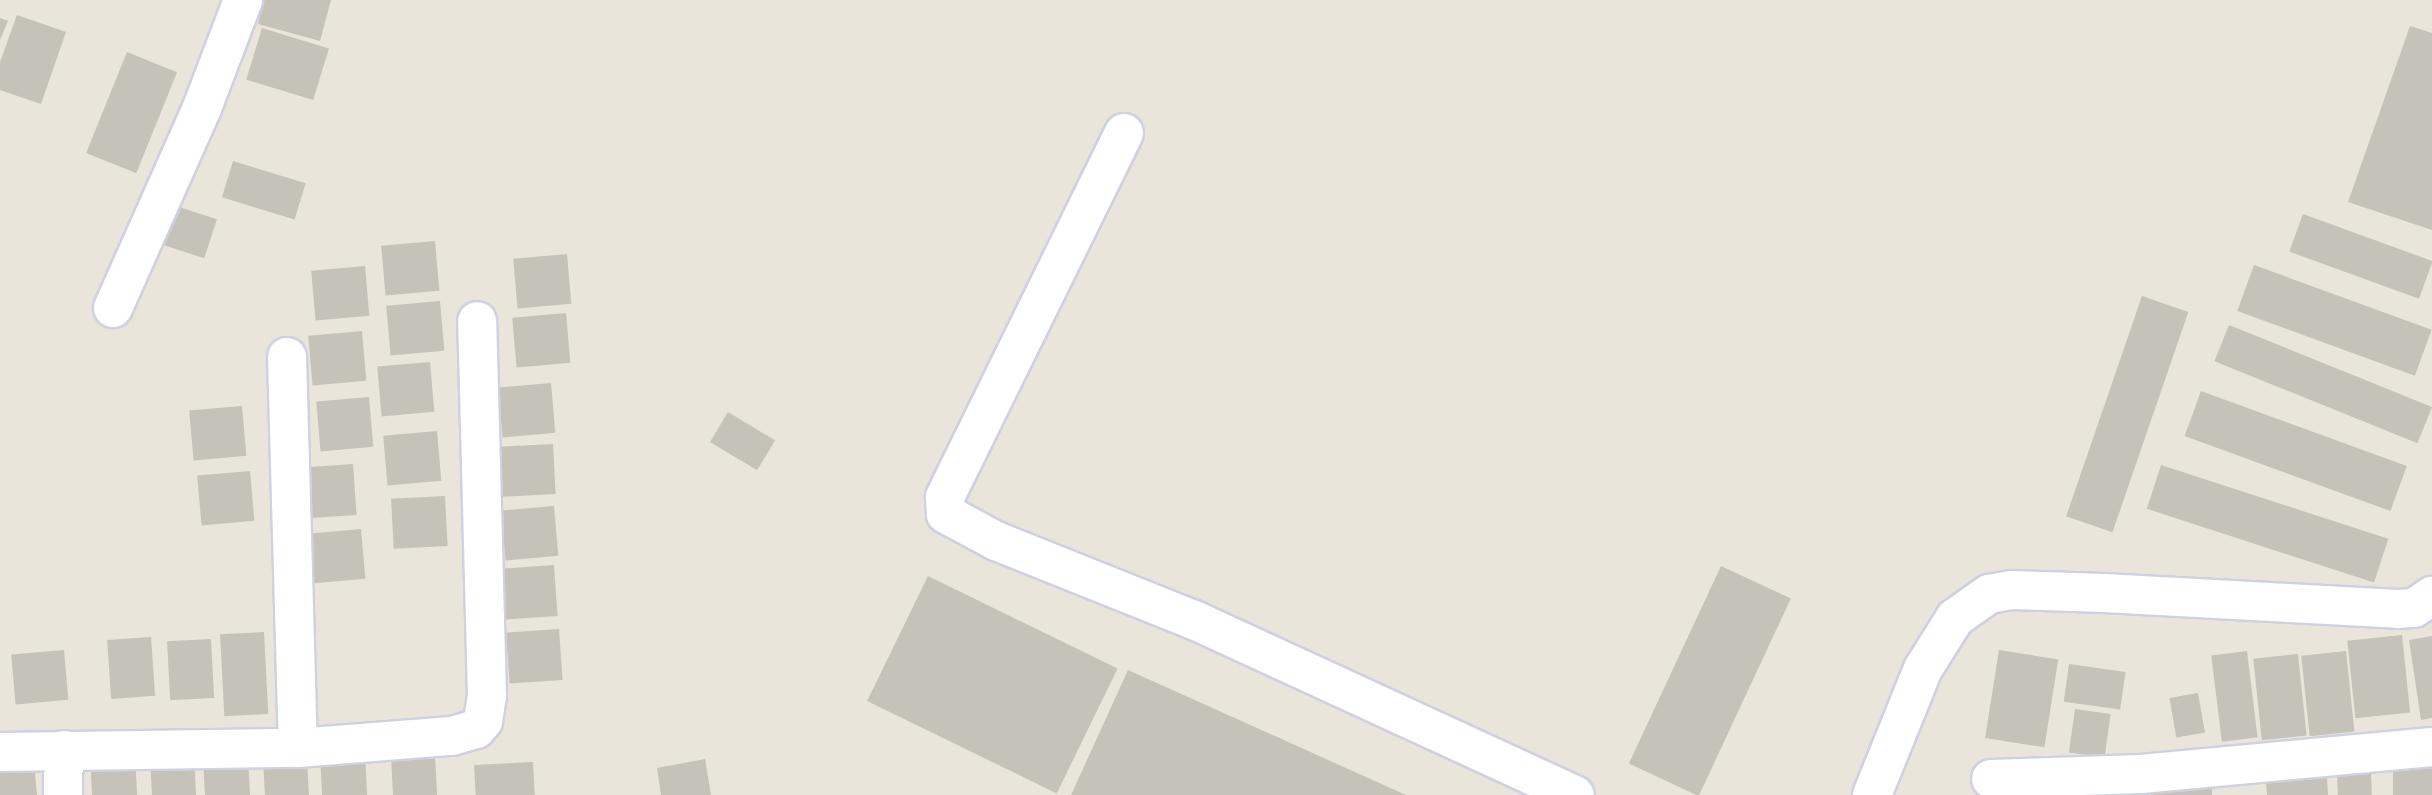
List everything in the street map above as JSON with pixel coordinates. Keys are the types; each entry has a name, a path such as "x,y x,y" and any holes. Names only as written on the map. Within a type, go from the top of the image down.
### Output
{"street":[{"path":"113,308 202,108 243,0"},
{"path":"1124,132 945,496 946,514 996,541 1194,620 1575,795"},
{"path":"0,752 298,748 452,736 483,721 487,696 477,321"},
{"path":"287,357 298,748"},
{"path":"1872,795 1923,669 1955,618 1989,594 2012,590 2104,593 2398,609 2414,608 2432,596"},
{"path":"1992,779 2141,774 2432,747"},
{"path":"63,795 64,750"}],"building":[{"path":"264,0 331,0 320,41 258,24"},
{"path":"17,15 66,32 41,104 0,90 0,62"},
{"path":"0,18 8,21 0,40"},
{"path":"2410,26 2432,33 2432,230 2348,202"},
{"path":"262,28 329,48 313,100 246,80"},
{"path":"127,52 177,72 136,173 86,153"},
{"path":"233,161 306,183 295,220 222,197"},
{"path":"176,206 217,219 204,258 163,245"},
{"path":"2303,214 2432,261 2419,299 2289,252"},
{"path":"435,241 439,291 386,296 381,246"},
{"path":"567,254 571,304 518,309 513,259"},
{"path":"2254,265 2432,330 2415,376 2237,311"},
{"path":"365,266 369,316 316,321 311,271"},
{"path":"2142,296 2188,312 2112,532 2066,516"},
{"path":"440,301 444,351 391,356 386,306"},
{"path":"566,313 570,363 517,368 512,318"},
{"path":"2229,325 2432,407 2417,443 2214,361"},
{"path":"362,331 366,381 313,386 308,336"},
{"path":"430,362 434,412 382,416 377,367"},
{"path":"551,383 555,433 503,437 498,388"},
{"path":"2201,391 2407,466 2390,511 2185,436"},
{"path":"369,397 373,447 321,451 316,402"},
{"path":"242,406 246,456 194,460 189,411"},
{"path":"728,412 775,440 757,470 710,442"},
{"path":"437,431 441,481 388,486 383,436"},
{"path":"553,444 556,494 502,497 499,447"},
{"path":"353,464 357,515 304,519 300,468"},
{"path":"2161,465 2388,539 2374,583 2147,509"},
{"path":"250,471 254,521 202,525 197,476"},
{"path":"445,496 448,546 394,549 391,499"},
{"path":"554,506 558,556 506,560 501,511"},
{"path":"361,529 365,579 312,584 307,534"},
{"path":"554,565 558,616 504,620 500,569"},
{"path":"1721,566 1791,599 1699,795 1629,764"},
{"path":"928,576 1118,668 1057,793 867,701"},
{"path":"559,629 563,680 510,684 506,633"},
{"path":"264,632 268,714 224,716 220,634"},
{"path":"2402,635 2410,713 2355,718 2347,641"},
{"path":"2432,636 2432,718 2421,720 2409,640"},
{"path":"151,637 155,696 111,699 107,640"},
{"path":"211,639 214,698 170,700 167,641"},
{"path":"64,650 68,700 16,704 11,655"},
{"path":"1999,650 2058,659 2044,747 1985,738"},
{"path":"2247,651 2258,737 2222,742 2211,655"},
{"path":"2346,651 2354,732 2310,736 2301,656"},
{"path":"2298,654 2307,736 2262,740 2253,659"},
{"path":"2069,664 2125,672 2120,710 2064,702"},
{"path":"1128,670 1406,795 1071,795"},
{"path":"2198,693 2205,732 2176,737 2169,698"},
{"path":"2075,709 2111,714 2105,758 2069,753"},
{"path":"135,754 137,795 92,795 90,756"},
{"path":"365,754 367,795 322,795 320,756"},
{"path":"435,755 437,795 393,795 391,757"},
{"path":"194,756 196,795 152,795 150,758"},
{"path":"248,756 250,795 205,795 203,758"},
{"path":"307,758 309,795 265,795 263,760"},
{"path":"705,759 711,795 661,795 657,768"},
{"path":"2393,760 2432,760 2432,795 2393,795"},
{"path":"533,762 535,795 476,795 474,765"},
{"path":"34,763 37,795 0,795 0,766"},
{"path":"2371,772 2372,795 2338,795 2337,773"},
{"path":"2327,777 2328,795 2267,795 2266,782"},
{"path":"2151,788 2212,788 2212,795 2151,795"}]}
